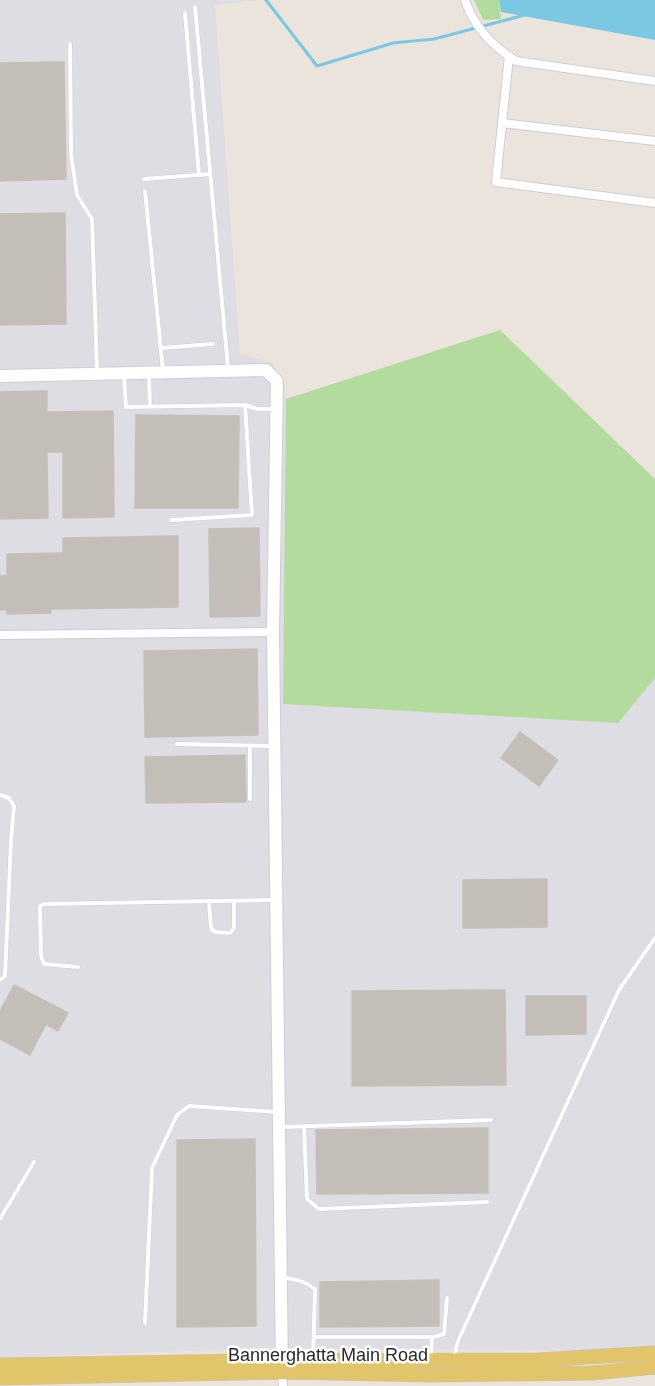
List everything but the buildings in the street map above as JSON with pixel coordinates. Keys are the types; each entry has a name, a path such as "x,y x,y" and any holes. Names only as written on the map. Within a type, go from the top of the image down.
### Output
{"main road":[{"path":"0,1365 283,1373 313,1360 537,1360 655,1353"},
{"name":"Bannerghatta Main Road","path":"0,1378 101,1382 283,1373 429,1375 593,1373 655,1367"}],"street":[{"path":"465,0 469,13 481,32 497,48 516,61 655,81"},
{"path":"509,56 496,182 655,203"},
{"path":"502,123 655,141"},
{"path":"0,376 266,370 277,381 273,632 283,1373"},
{"path":"0,635 273,632"}],"lane":[{"path":"195,8 228,371"},
{"path":"185,13 199,175"},
{"path":"186,24 196,23"},
{"path":"70,44 71,154 76,195 92,219 97,374"},
{"path":"189,59 200,58"},
{"path":"192,98 203,96"},
{"path":"196,144 207,143"},
{"path":"144,179 210,174"},
{"path":"145,191 163,372"},
{"path":"161,348 213,344"},
{"path":"148,372 150,407"},
{"path":"123,373 126,407 245,405 258,409 277,409"},
{"path":"171,520 252,515 245,405"},
{"path":"177,744 275,746"},
{"path":"250,746 250,799"},
{"path":"0,795 9,798 15,806 5,976 0,980"},
{"path":"78,968 44,964 41,956 40,906 44,904 277,900"},
{"path":"209,902 211,928 215,932 230,933 234,928 234,901"},
{"path":"0,922 7,926"},
{"path":"453,1360 458,1341 619,990 655,938"},
{"path":"145,1323 152,1168 177,1115 189,1106 280,1112"},
{"path":"280,1127 490,1120"},
{"path":"304,1126 307,1199 319,1209 487,1202"},
{"path":"0,1219 34,1162"},
{"path":"283,1278 295,1278 308,1283 315,1289 313,1360"},
{"path":"314,1337 432,1337 444,1334 447,1298"},
{"path":"430,1360 432,1337"}],"shaded area":[{"path":"0,0 256,0 215,5 240,353 273,364 286,399 284,704 618,723 655,678 655,1351 269,1348 0,1358"}],"green space":[{"path":"474,0 499,0 501,19 483,20"},
{"path":"500,330 655,479 655,678 618,723 283,704 286,399"}],"water":[{"path":"499,0 655,0 655,40 501,12"}],"waterway":[{"path":"266,0 317,66 393,43 434,39 525,15"}]}
